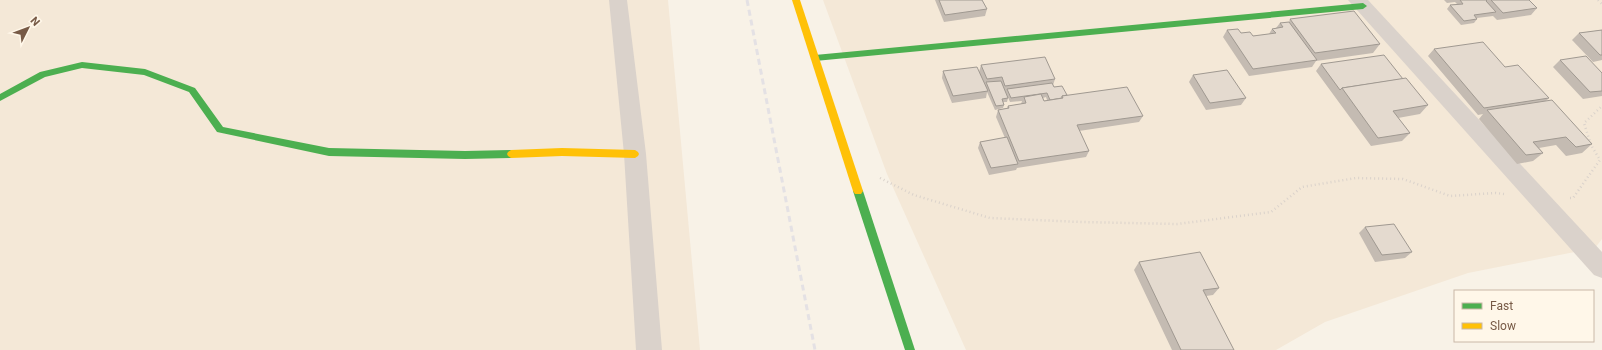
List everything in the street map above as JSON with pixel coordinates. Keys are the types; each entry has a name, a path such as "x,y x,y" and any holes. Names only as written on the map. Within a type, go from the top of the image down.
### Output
{"street":[{"path":"618,0 635,154 649,350"},
{"path":"796,0 910,350"},
{"path":"815,58 1360,3 1602,268"},
{"path":"0,98 44,74 82,65 145,72 192,90 220,130 329,152 465,155 562,152 635,154"}],"path":[{"path":"1598,0 1602,4"},
{"path":"849,162 914,195 990,218 1177,224 1271,212 1302,188 1356,178 1403,179 1450,196 1496,193 1544,203 1573,198 1600,160 1591,145 1584,123 1602,106"}],"shaded area":[{"path":"0,0 668,0 700,350 0,350"},
{"path":"823,0 1602,0 1602,239 1595,248 1468,273 1325,322 1276,350 966,350 887,174"}],"building":[{"path":"939,0 982,0 987,9 945,15"},
{"path":"1460,0 1487,0 1486,1 1496,12 1474,15 1477,19 1464,21 1450,5 1463,4"},
{"path":"1491,0 1529,0 1537,8 1503,13"},
{"path":"1354,11 1380,44 1315,53 1290,19"},
{"path":"1289,22 1317,60 1253,69 1227,30 1238,29 1241,33 1250,32 1253,36 1276,33 1272,29 1283,27 1280,23"},
{"path":"1602,30 1602,55 1600,55 1579,33"},
{"path":"1483,42 1505,67 1518,65 1549,98 1484,108 1434,49"},
{"path":"1384,55 1403,79 1342,88 1340,90 1321,64"},
{"path":"1586,56 1602,73 1602,91 1590,92 1560,60"},
{"path":"1045,57 1055,79 1005,86 1002,77 987,79 981,65"},
{"path":"977,67 988,91 953,96 943,71"},
{"path":"1227,70 1246,98 1210,103 1193,75"},
{"path":"1406,78 1428,105 1393,111 1410,133 1378,138 1342,88"},
{"path":"1001,81 1008,98 1002,99 1004,105 996,106 986,82"},
{"path":"1052,83 1054,87 1062,86 1067,95 1062,96 1062,98 1050,100 1047,93 1011,98 1007,89"},
{"path":"1127,87 1143,116 1077,125 1089,151 1019,161 998,110 1009,108 1008,106 1026,103 1024,97 1041,94 1044,101 1063,98 1062,96"},
{"path":"1552,100 1592,144 1576,147 1566,137 1533,142 1543,153 1526,155 1487,110"},
{"path":"1007,137 1018,164 991,168 980,142"},
{"path":"1394,224 1412,252 1382,255 1365,227"},
{"path":"1200,252 1219,288 1203,290 1234,350 1181,350 1139,262"}],"railway":[{"path":"747,0 815,350"}],"traffic: fast":[{"path":"815,58 1363,6"},
{"path":"0,98 43,74 82,65 145,72 192,90 220,130 329,152 465,155 511,154"},
{"path":"858,191 910,350"}],"traffic: slow":[{"path":"796,0 858,191"},
{"path":"511,154 562,152 635,154"}]}
